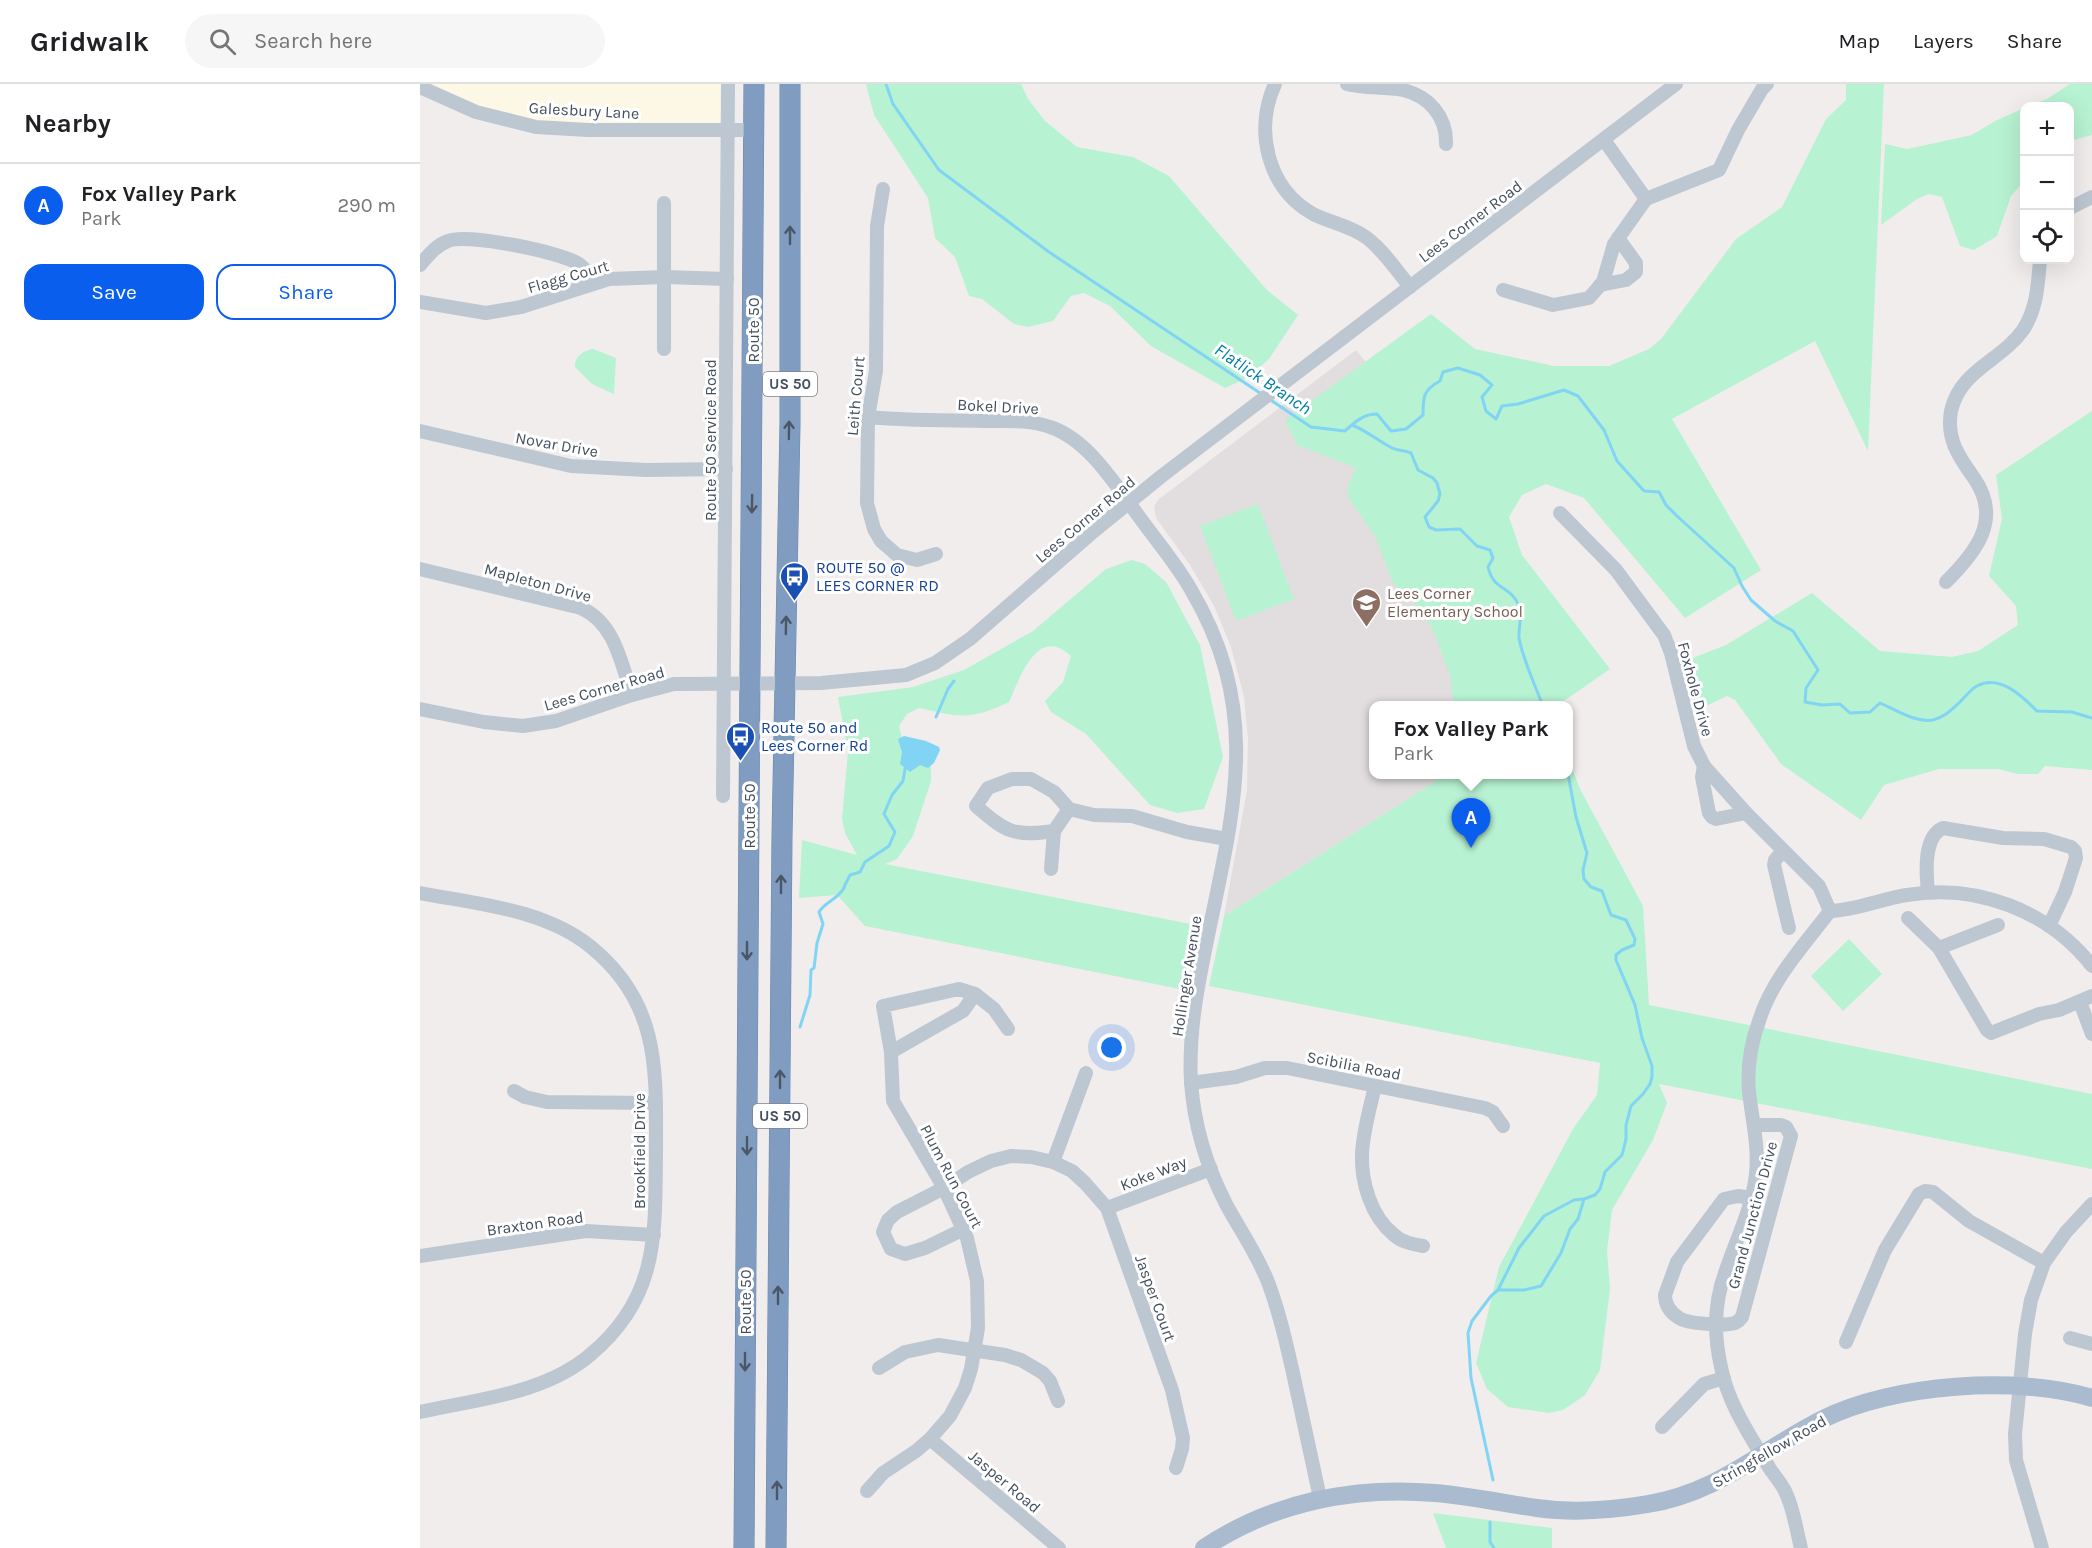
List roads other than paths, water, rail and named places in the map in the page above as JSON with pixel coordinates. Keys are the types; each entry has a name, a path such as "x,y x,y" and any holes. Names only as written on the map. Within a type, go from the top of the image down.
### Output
{"highway":[{"name":"Route 50","path":"744,1548 748,683 752,490 754,84"},
{"name":"Route 50","path":"776,1548 782,836 790,424 790,84"}],"main road":[{"name":"Stringfellow Road","path":"1204,1548 1261,1517 1320,1498 1348,1493 1407,1491 1436,1493 1537,1508 1617,1508 1649,1504 1692,1493 1732,1474 1824,1418 1891,1396 1962,1387 2020,1386 2053,1388 2092,1398"}],"street":[{"name":"Route 50 Service Road","path":"723,796 728,84"},
{"path":"1275,84 1266,114 1265,142 1273,170 1283,187 1296,202 1314,214 1352,229 1368,239 1383,253 1410,287"},
{"path":"1347,84 1404,90 1423,99 1441,116 1446,133 1446,144"},
{"name":"Lees Corner Road","path":"420,709 484,722 523,726 556,722 632,695 674,684 821,683 906,675 935,663 997,617 1094,531 1162,475 1676,84"},
{"path":"1503,290 1553,305 1589,298 1603,282 1614,244 1646,198 1719,170 1738,130 1767,84"},
{"name":"Galesbury Lane","path":"420,87 476,112 536,126 588,130 752,130"},
{"path":"1604,140 1646,198"},
{"name":"Leith Court","path":"883,189 877,226 876,371 868,417 867,503 874,530 897,555 917,560 936,554"},
{"path":"2074,206 2092,197"},
{"path":"664,203 664,349"},
{"path":"1600,285 1626,280 1636,272 1636,263 1618,238"},
{"path":"420,265 434,249 449,240 469,239 517,245 578,263 587,271 591,283"},
{"path":"1946,582 1975,550 1983,533 1985,520 1982,492 1953,445 1950,427 1952,407 1957,394 1973,372 2004,350 2022,330 2034,305 2039,264"},
{"name":"Flagg Court","path":"420,302 486,313 521,307 609,279 664,277 727,279"},
{"name":"Bokel Drive","path":"868,417 893,420 1030,422 1053,428 1074,439 1089,453 1129,504"},
{"name":"Novar Drive","path":"420,431 571,466 635,470 726,470"},
{"name":"Hollinger Avenue","path":"1129,504 1191,589 1206,618 1225,668 1234,709 1237,762 1235,793 1192,1023 1191,1083 1198,1128 1211,1169 1226,1204 1256,1255 1277,1309 1320,1498"},
{"name":"Foxhole Drive","path":"1560,513 1616,570 1664,635 1671,653 1694,746 1704,766 1746,813 1819,886 1830,911"},
{"name":"Mapleton Drive","path":"420,569 589,612 602,622 612,636 632,695"},
{"name":"Foxhole Drive","path":"1704,766 1702,777 1712,818 1746,813"},
{"path":"1054,831 1029,834 1008,830 976,806 988,788 1011,779 1031,779 1053,792 1069,809 1094,815 1132,816 1227,839"},
{"path":"1051,869 1054,831 1069,809"},
{"path":"1928,892 1926,870 1931,837 1936,831 1943,828 2002,838 2044,839 2071,847 2075,851 2076,858 2049,926"},
{"path":"1783,851 1775,860 1774,865 1789,928"},
{"path":"1801,1548 1792,1509 1785,1491 1734,1406 1724,1378 1716,1324 1718,1302 1725,1273 1746,1220 1752,1198 1756,1170 1749,1072 1759,1019 1774,987 1830,911 1862,907 1892,898 1928,892 1957,893 1996,900 2021,910 2049,926 2076,948 2092,966"},
{"name":"Brookfield Drive","path":"420,893 538,918 575,935 591,947 618,975 635,1000 642,1016 654,1055 656,1102 654,1235 646,1275 633,1304 617,1328 588,1357 567,1372 543,1383 420,1412"},
{"path":"1908,918 1939,948 1987,1030 1991,1033 2086,999 2092,1034"},
{"path":"1939,948 1998,925"},
{"name":"Plum Run Court","path":"867,1491 883,1473 930,1440 950,1416 960,1399 971,1369 978,1328 974,1259 964,1229 944,1188 893,1101 891,1052 884,1006 959,989 975,994"},
{"path":"891,1052 963,1011 975,994 994,1009 1008,1029"},
{"name":"Scibilia Road","path":"1191,1083 1236,1077 1275,1067 1485,1108 1492,1112 1503,1126"},
{"path":"1053,1161 1086,1073"},
{"path":"1375,1086 1362,1151 1363,1178 1368,1195 1375,1212 1393,1235 1411,1244 1423,1246"},
{"path":"514,1091 525,1097 547,1102 656,1102"},
{"name":"Grand Junction Drive","path":"1716,1324 1734,1323 1742,1317 1791,1136 1786,1127 1780,1125 1754,1125"},
{"name":"Jasper Court","path":"964,1229 925,1248 905,1254 891,1248 883,1232 888,1221 897,1212 944,1188 968,1172 991,1161 1011,1156 1053,1161 1072,1171 1107,1208 1172,1390 1182,1438 1182,1449 1176,1468"},
{"name":"Koke Way","path":"1107,1208 1211,1169"},
{"path":"1846,1342 1885,1250 1919,1194 1925,1191 1933,1192 1970,1221 2044,1263"},
{"path":"1716,1324 1687,1322 1680,1319 1667,1306 1665,1295 1677,1262 1724,1199 1738,1196 1752,1198"},
{"path":"2042,1548 2016,1460 2015,1434 2028,1312 2044,1263 2066,1232 2092,1204"},
{"name":"Braxton Road","path":"420,1256 586,1231 654,1235"},
{"path":"2070,1338 2092,1344"},
{"path":"879,1368 905,1352 927,1347 938,1346 1005,1355 1034,1366 1050,1381 1058,1401"},
{"path":"1662,1427 1704,1384 1724,1378"},
{"name":"Jasper Road","path":"930,1440 1059,1548"}],"water":[{"path":"904,736 926,741 939,747 940,750 934,763 928,768 920,765 910,772 900,764 902,752 898,739"}],"waterway":[{"name":"Flatlick Branch","path":"886,84 893,104 939,170 1049,252 1263,395"},
{"name":"Flatlick Branch","path":"1269,399 1311,427 1345,431 1363,417 1377,414 1391,431 1406,429 1423,415 1427,391 1440,381 1443,372 1458,368 1480,375 1492,385 1482,397 1486,411 1496,419 1502,406 1518,404 1564,390 1578,396 1604,430 1617,461 1644,491 1659,492 1666,505 1734,568 1751,600 1775,621 1793,631 1818,670 1806,688 1805,702 1822,705 1840,704 1850,713 1870,712 1880,703 1913,718 1933,720 1948,713 1975,687 1994,683 2010,688 2037,711 2072,712 2092,718"},
{"path":"1352,425 1392,448 1411,453 1418,470 1433,478 1437,483 1440,494 1438,501 1425,517 1429,527 1436,530 1460,529 1477,546 1490,550 1493,558 1488,567 1494,581 1511,594 1519,606 1521,613 1519,638 1526,664 1541,701"},
{"path":"936,717 954,681"},
{"path":"844,887 850,875 860,872 865,862 889,846 895,832 884,814 892,795 903,781 905,769"},
{"path":"1493,1480 1471,1378 1468,1333 1472,1321 1498,1290 1519,1248 1544,1216 1574,1200 1595,1195 1600,1189 1605,1172 1622,1155 1631,1106 1643,1094 1652,1077 1652,1066 1642,1038 1635,1005 1616,960 1616,955 1634,945 1635,939 1626,920 1611,915 1602,891 1591,887 1584,879 1583,870 1587,853 1576,817 1569,779"},
{"path":"800,1027 810,995 811,970 814,968 817,943 823,924 819,912 844,888"},
{"path":"1498,1290 1524,1290 1541,1286 1561,1253 1570,1229 1578,1219 1584,1199"},
{"path":"1490,1522 1490,1542 1494,1548"}],"place":[{"name":"ROUTE 50 @ LEES CORNER RD","path":"795,602"},
{"name":"Lees Corner Elementary School","path":"1366,628"},
{"name":"Route 50 and Lees Corner Rd","path":"740,762"},
{"name":"Fox Valley Park","path":"1471,848"}]}
